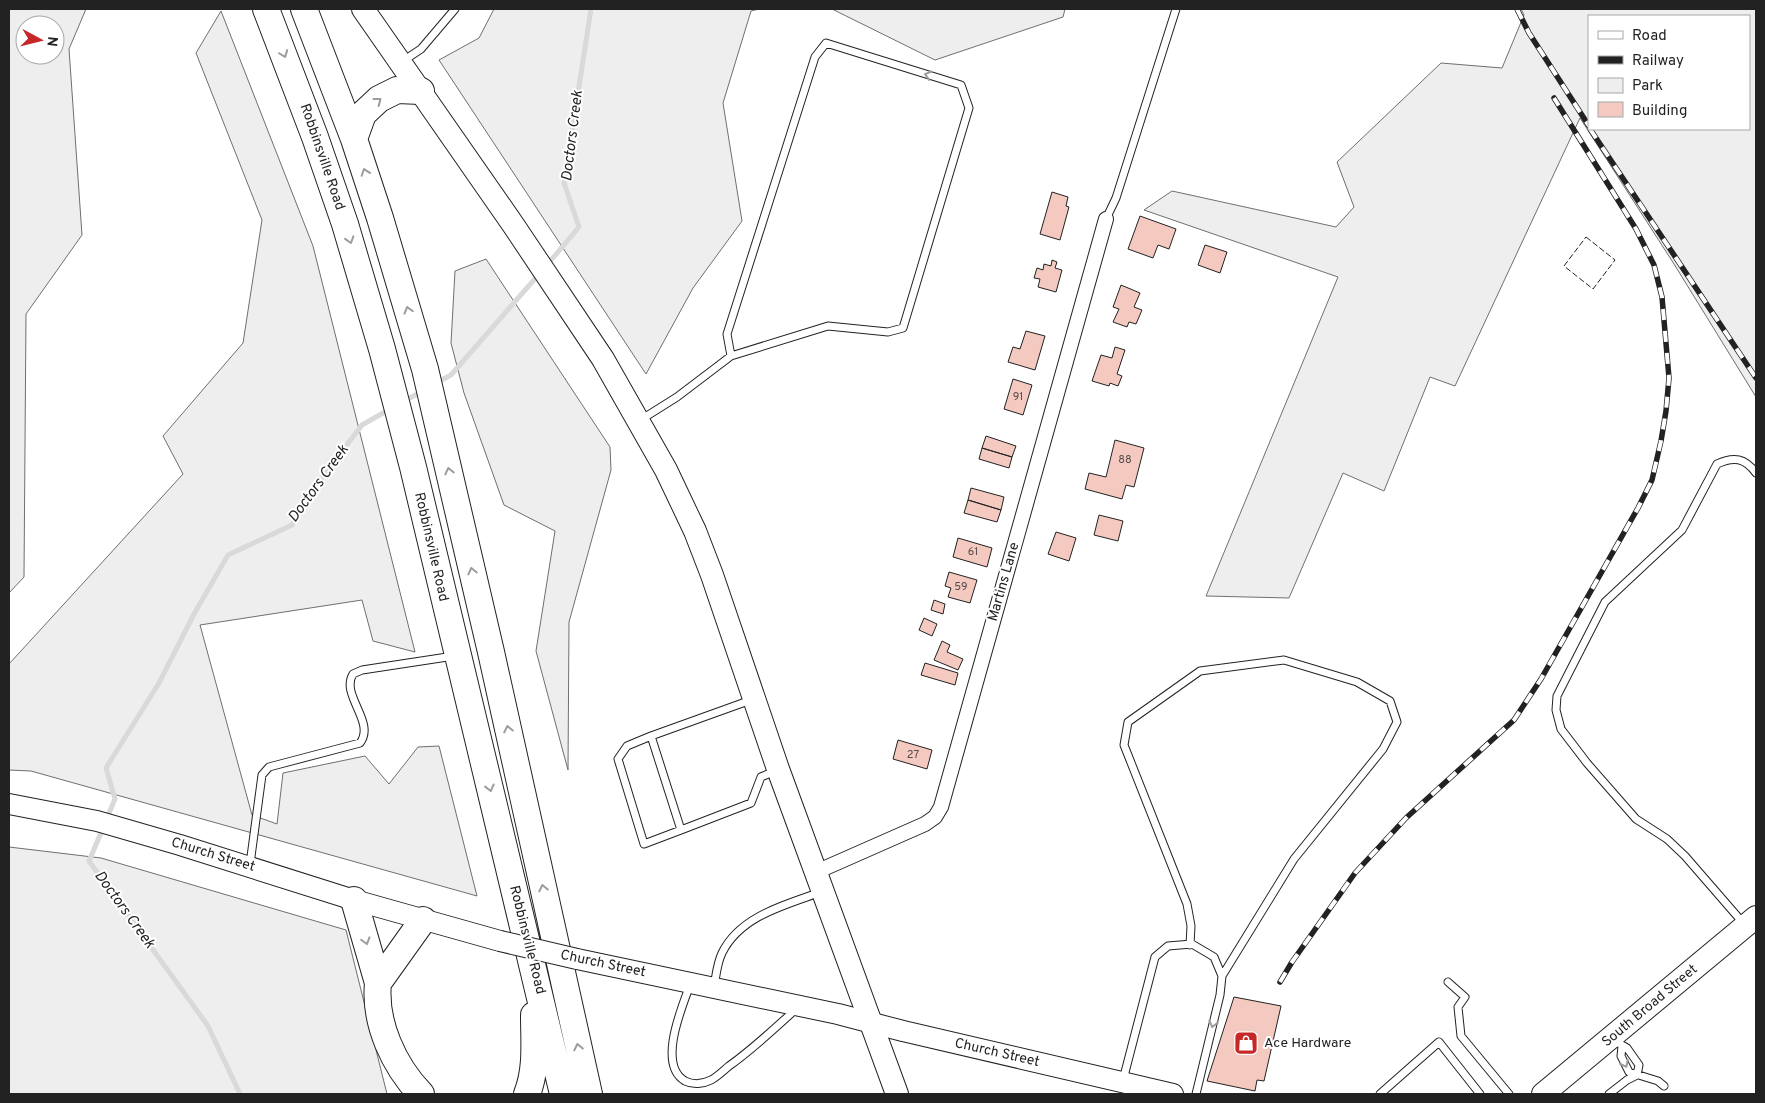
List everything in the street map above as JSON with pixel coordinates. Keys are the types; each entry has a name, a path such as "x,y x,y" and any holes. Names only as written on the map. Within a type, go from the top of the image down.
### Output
{"highway":[{"name":"Robbinsville Road","path":"266,9 315,137 345,224 393,388 563,1094"},
{"name":"Robbinsville Road","path":"304,9 354,139 380,218 425,369 491,652 588,1094"},
{"path":"354,139 363,114 379,99 397,90 421,91"},
{"path":"354,900 378,983 377,995 380,1017 388,1042 399,1065 421,1094"},
{"path":"378,983 423,920"},
{"path":"527,1094 532,1082 534,1064 534,970"}],"main road":[{"path":"362,9 421,91 603,359 666,470 695,531 778,769 898,1094"},
{"name":"South Broad Street","path":"1543,1094 1618,1041 1751,922"}],"street":[{"name":"Martins Lane","path":"820,882 925,824 935,817 941,807 1106,219"},
{"name":"Church Street","path":"9,804 56,812 141,834 354,900 500,941 800,1006 1173,1094"}],"lane":[{"path":"1106,219 1116,198 1176,9"},
{"path":"401,63 421,49 452,10"},
{"path":"639,421 677,397 731,356 828,326 888,332 903,328 970,108 961,85 826,43 815,57 727,334 731,356"},
{"path":"1751,922 1667,839 1636,819 1587,763 1561,729 1556,710 1557,696 1605,602 1682,530 1717,464 1727,459 1741,460 1751,466 1756,473"},
{"path":"250,867 262,775 269,767 360,743 363,738 364,728 349,684 352,674 362,670 457,656"},
{"path":"1190,944 1191,926 1187,904 1124,745 1128,722 1200,671 1284,660 1358,682 1390,701 1397,722 1383,749 1294,859 1222,976 1220,995 1196,1094"},
{"path":"754,699 627,746 618,760 644,844 751,803 761,777 778,769"},
{"path":"650,736 681,830"},
{"path":"714,987 722,954 731,938 759,915 820,882"},
{"path":"1122,1083 1155,957 1168,946 1190,944 1214,957 1222,976"},
{"path":"691,982 674,1034 672,1050 673,1066 679,1077 688,1082 698,1084 711,1080 752,1049 800,1006"},
{"path":"1448,982 1465,997 1458,1007 1461,1036 1509,1094"},
{"path":"1618,1041 1639,1065 1637,1075"},
{"path":"1618,1041 1620,1056 1629,1072 1653,1079 1664,1086"},
{"path":"1380,1094 1439,1042 1480,1094"},
{"path":"1610,1094 1627,1080 1637,1075"}],"green space":[{"path":"9,9 86,9 69,49 82,235 26,314 24,577 9,593"},
{"path":"494,9 759,9 751,11 723,103 742,221 693,288 646,374 439,60 479,38"},
{"path":"832,9 1065,9 1063,17 935,60"},
{"path":"1521,9 1756,9 1756,397 1674,264 1580,118 1455,386 1430,377 1384,491 1343,473 1289,598 1206,596 1338,277 1144,210 1172,191 1336,227 1354,207 1337,162 1441,63 1502,68 1524,15"},
{"path":"221,11 313,246 415,652 373,641 362,600 200,625 252,815 277,824 283,773 365,756 389,784 418,747 439,746 477,896 31,771 9,770 9,664 183,474 163,436 243,343 262,220 196,53"},
{"path":"486,259 610,447 611,470 569,622 568,770 536,651 555,531 504,505 464,393 451,343 455,271"},
{"path":"9,847 101,858 346,930 387,1094 9,1094"}],"building":[{"path":"1052,192 1068,197 1066,206 1069,207 1060,240 1040,234"},
{"path":"1140,216 1176,229 1169,249 1158,245 1153,258 1128,249"},
{"path":"1205,245 1227,252 1220,273 1198,265"},
{"path":"1052,260 1057,262 1055,268 1062,270 1056,292 1038,287 1040,279 1034,278 1037,268 1043,270 1044,264 1051,266"},
{"path":"1121,285 1140,293 1134,307 1142,310 1136,324 1129,322 1127,327 1113,322 1119,309 1113,307"},
{"path":"1026,331 1045,336 1035,370 1008,362 1013,347 1020,349"},
{"path":"1115,347 1125,350 1117,374 1122,376 1118,386 1110,383 1109,386 1092,381 1101,355 1112,358"},
{"path":"1013,379 1032,385 1023,415 1004,409"},
{"path":"986,436 1016,446 1012,457 982,448"},
{"path":"1115,440 1144,448 1134,487 1126,485 1122,499 1085,489 1089,473 1106,477"},
{"path":"982,448 1012,457 1009,468 979,459"},
{"path":"971,488 1004,497 1001,510 968,500"},
{"path":"968,500 1001,510 997,522 964,513"},
{"path":"1099,515 1123,521 1118,541 1094,535"},
{"path":"1056,532 1076,538 1069,561 1048,554"},
{"path":"958,538 992,548 987,567 953,557"},
{"path":"949,572 977,580 970,603 948,597 951,588 945,586"},
{"path":"934,600 945,604 943,614 931,610"},
{"path":"924,618 937,624 932,636 919,630"},
{"path":"942,641 950,645 947,652 963,659 958,670 934,660"},
{"path":"925,663 958,673 955,685 921,675"},
{"path":"898,740 932,750 927,769 893,759"},
{"name":"Ace Hardware","path":"1234,997 1281,1006 1264,1081 1257,1080 1255,1091 1207,1081"}],"waterway":[{"name":"Doctors Creek","path":"547,265 579,227 564,183 591,9"},
{"name":"Doctors Creek","path":"436,383 451,375 540,273"},
{"name":"Doctors Creek","path":"404,401 423,391"},
{"name":"Doctors Creek","path":"106,820 115,799 106,768 159,683 194,614 228,555 292,525 316,485 362,425 390,409"},
{"name":"Doctors Creek","path":"103,828 89,861 208,1026 240,1094"}],"railway":[{"path":"1517,9 1529,33 1588,124"},
{"path":"1280,982 1355,873 1406,818 1514,720 1541,679 1652,480 1661,441 1669,378 1662,297 1654,265 1636,229 1554,98"},
{"path":"1591,130 1756,378"}],"fence":[{"path":"1586,237 1615,260 1593,289 1564,266 1586,237"}],"place":[{"name":"Ace Hardware","path":"1246,1043"}]}
